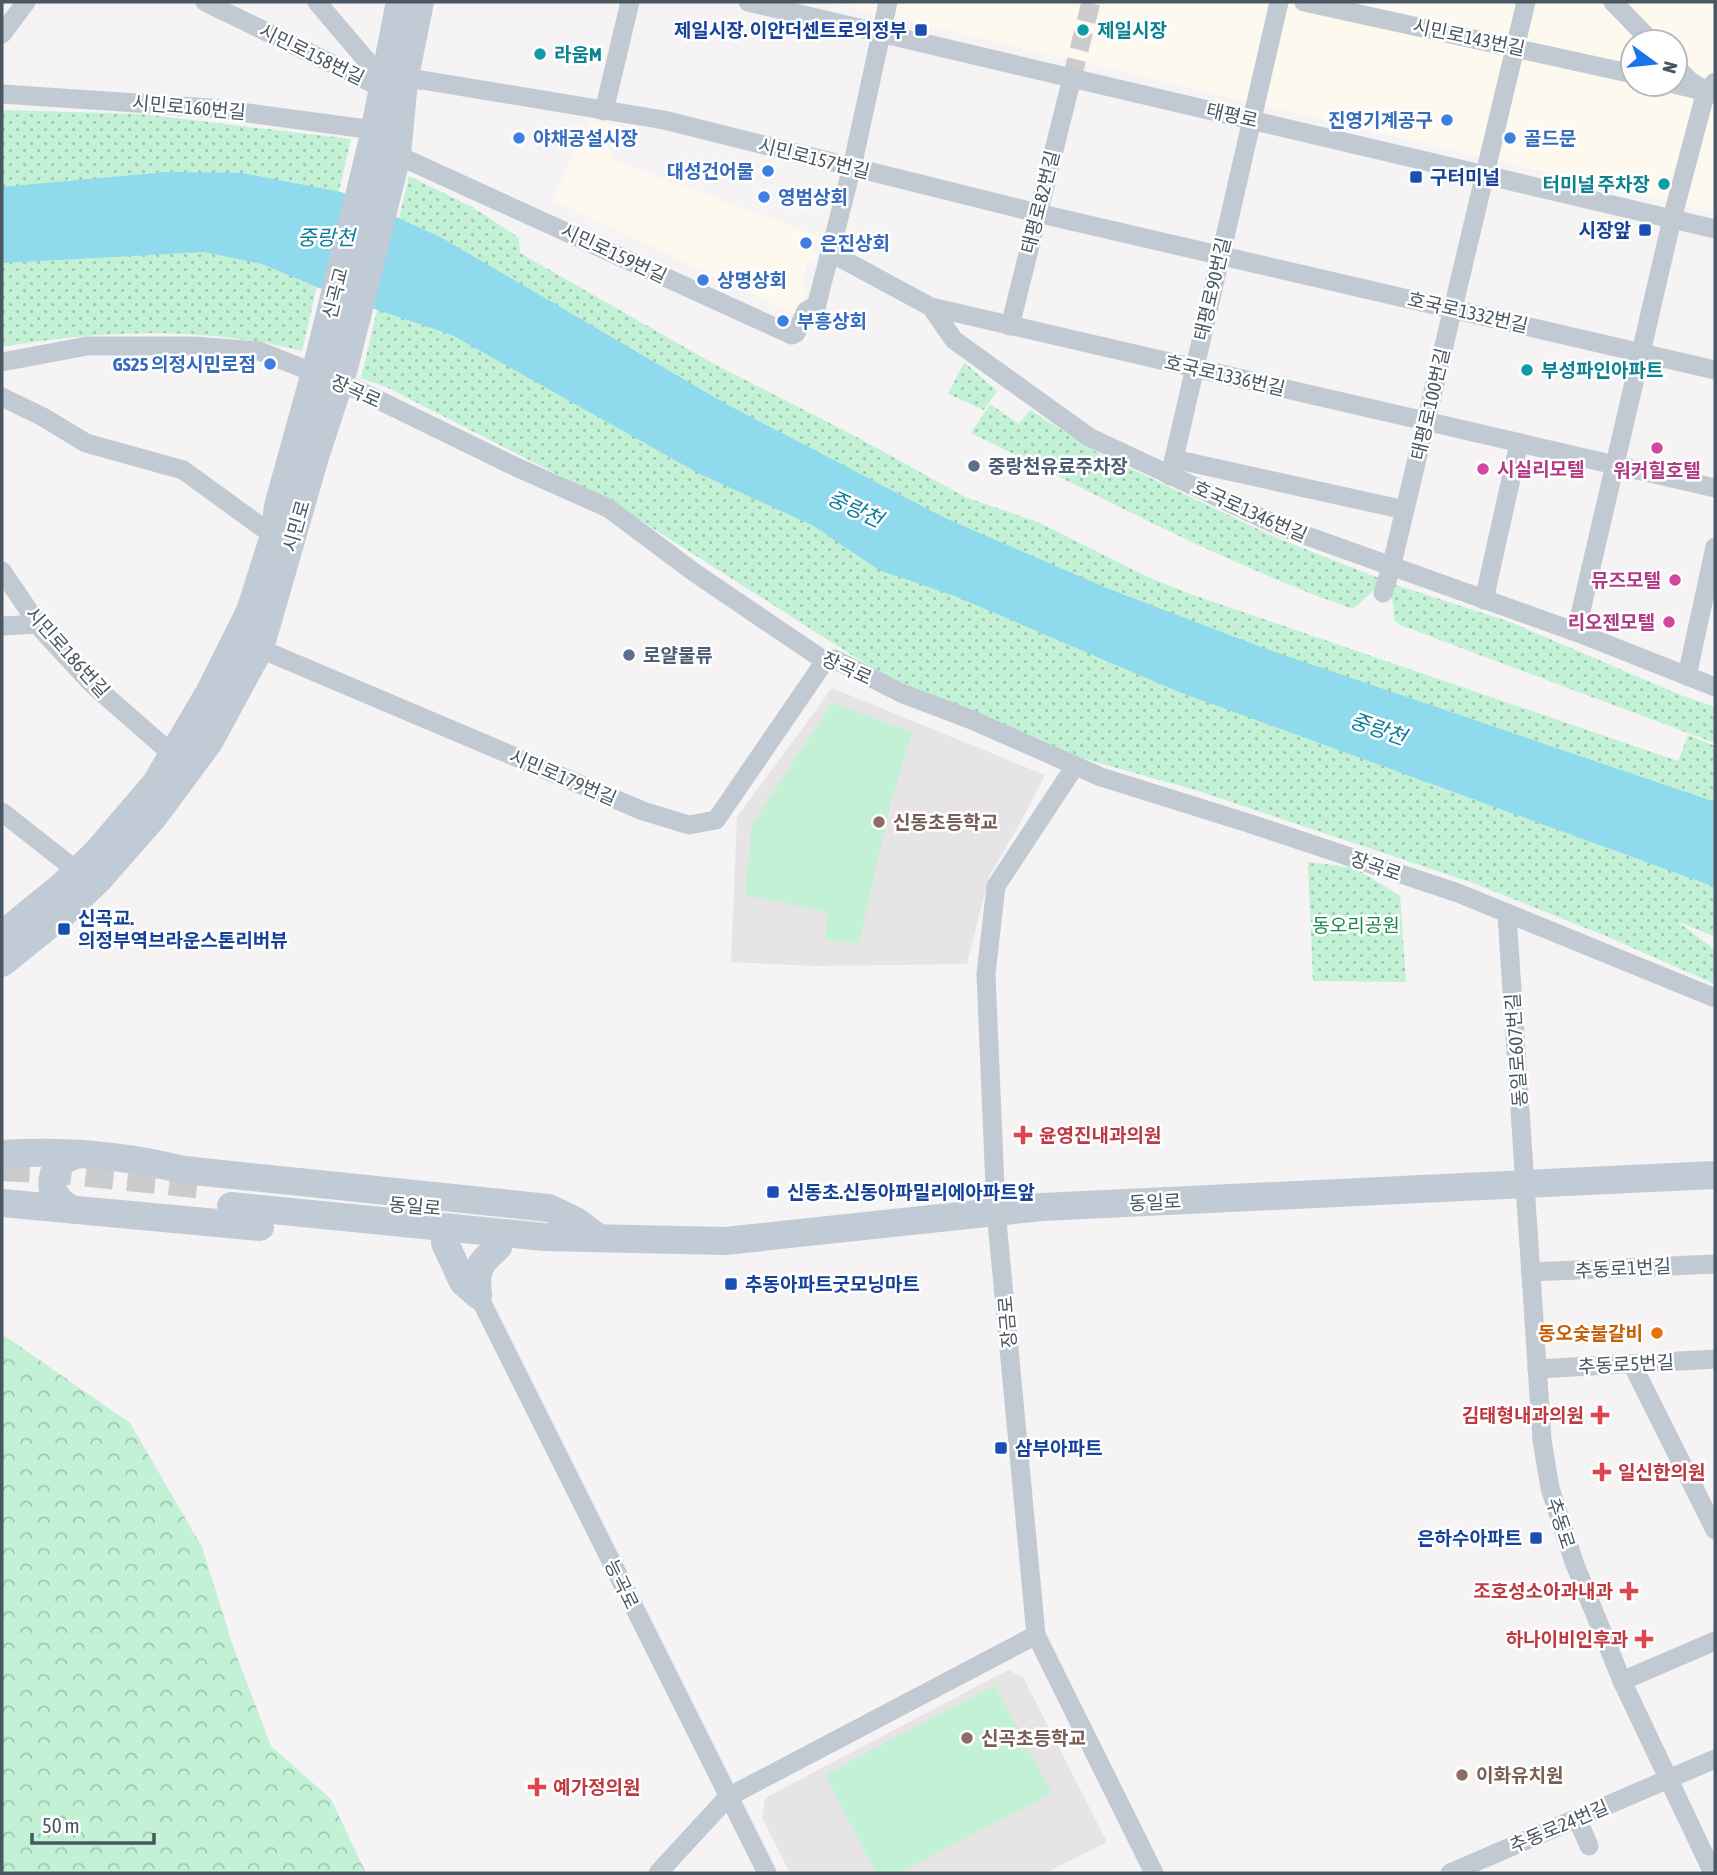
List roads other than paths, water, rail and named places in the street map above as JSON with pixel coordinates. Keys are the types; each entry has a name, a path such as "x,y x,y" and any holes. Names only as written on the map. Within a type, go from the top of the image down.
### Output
{"street":[{"path":"2,34 26,2"},
{"name":"시민로158번길","path":"205,2 390,83"},
{"path":"317,2 390,83"},
{"name":"시민로","path":"373,136 415,2"},
{"path":"604,111 630,2"},
{"name":"태평로","path":"748,2 1715,229"},
{"path":"831,253 888,2"},
{"name":"태평로90번길","path":"1172,467 1279,2"},
{"name":"시민로143번길","path":"1304,2 1619,71"},
{"name":"태평로100번길","path":"1383,593 1526,2"},
{"path":"1613,2 1638,28"},
{"name":"태평로82번길","path":"1010,326 1072,78"},
{"name":"시민로157번길","path":"390,83 422,80 664,120 1037,214 1220,254"},
{"path":"1689,80 1712,89"},
{"name":"시민로","path":"2,935 77,871 136,809 163,774 209,693 249,644 250,611 274,536 278,506 329,371 397,155 390,83"},
{"path":"1689,86 1712,89"},
{"path":"1576,632 1672,219 1712,89"},
{"name":"시민로160번길","path":"2,94 211,108 373,136"},
{"name":"신곡교","path":"329,371 373,136"},
{"name":"시민로159번길","path":"397,155 792,335 796,333 806,311 815,310 831,253"},
{"name":"호국로1346번길","path":"831,253 931,307 954,340 1089,438 1172,467 1279,526 1576,632 1715,687"},
{"name":"호국로1332번길","path":"1220,254 1715,370"},
{"name":"호국로1336번길","path":"931,307 1715,488"},
{"name":"장곡로","path":"2,362 87,346 194,346 259,351 329,371 516,467 608,508 695,573 825,661 834,659 901,693 972,720 1101,777 1444,889 1715,998"},
{"name":"시민로","path":"2,963 65,912 90,887 155,815 209,742 249,644 315,457 329,371"},
{"path":"2,397 43,417 86,443 183,470 274,536"},
{"path":"1484,600 1519,443"},
{"path":"1172,467 1405,510"},
{"path":"1687,676 1715,547"},
{"name":"시민로186번길","path":"2,571 38,624 92,684 172,754"},
{"path":"2,626 38,624"},
{"name":"시민로179번길","path":"249,644 643,811 689,825 716,820 825,661"},
{"name":"장금로","path":"1075,766 996,886 986,974 996,1211 1036,1635 1154,1873"},
{"path":"2,812 77,871"},
{"name":"동일로607번길","path":"1507,915 1525,1185"},
{"path":"2,1142 142,1160 184,1170 549,1208 576,1221 596,1236 577,1246 539,1249 498,1247 2,1203"},
{"path":"2,1154 81,1154"},
{"path":"75,1210 57,1199 53,1193 52,1182 63,1160 70,1155 81,1154"},
{"name":"동일로","path":"231,1197 547,1218 596,1236 725,1241 996,1211 1715,1175"},
{"name":"추동로","path":"1525,1185 1542,1440 1554,1506 1622,1681 1713,1873"},
{"path":"445,1243 463,1282 478,1295"},
{"path":"478,1295 476,1277 483,1260 498,1247"},
{"name":"추동로1번길","path":"1531,1272 1715,1264"},
{"name":"능곡로","path":"478,1295 767,1873"},
{"name":"추동로5번길","path":"1537,1369 1715,1359"},
{"path":"1632,1364 1715,1530"},
{"path":"658,1873 728,1797 1036,1635"},
{"path":"1622,1681 1715,1641"},
{"name":"추동로24번길","path":"1450,1873 1715,1759"},
{"path":"1577,1818 1589,1846"}],"water":[{"name":"중랑천","path":"166,172 243,173 341,192 442,238 726,404 945,518 1104,587 1266,649 1715,802 1715,887 1179,692 955,596 879,570 812,525 700,474 452,335 348,300 262,264 204,252 2,263 2,187"}],"tunnel":[{"path":"1072,78 1091,2"},
{"path":"2,1167 204,1185"}],"place":[{"name":"제일시장. 이안더센트로의정부","path":"921,30"},
{"name":"제일시장","path":"1083,30"},
{"name":"라움M","path":"540,54"},
{"name":"진영기계공구","path":"1447,120"},
{"name":"야채공설시장","path":"519,138"},
{"name":"골드문","path":"1510,138"},
{"name":"대성건어물","path":"768,171"},
{"name":"구터미널","path":"1416,177"},
{"name":"터미널 주차장","path":"1664,184"},
{"name":"영범상회","path":"764,197"},
{"name":"시장앞","path":"1645,230"},
{"name":"은진상회","path":"806,243"},
{"name":"상명상회","path":"703,280"},
{"name":"부흥상회","path":"783,321"},
{"name":"GS25 의정시민로점","path":"270,364"},
{"name":"부성파인아파트","path":"1527,370"},
{"name":"워커힐호텔","path":"1657,448"},
{"name":"중랑천유료주차장","path":"974,466"},
{"name":"시실리모텔","path":"1483,469"},
{"name":"뮤즈모텔","path":"1675,580"},
{"name":"리오젠모텔","path":"1669,622"},
{"name":"로얄물류","path":"629,655"},
{"name":"신동초등학교","path":"879,822"},
{"name":"신곡교. 의정부역브라운스톤리버뷰","path":"64,929"},
{"name":"윤영진내과의원","path":"1023,1135"},
{"name":"신동초.신동아파밀리에아파트앞","path":"773,1192"},
{"name":"추동아파트굿모닝마트","path":"731,1284"},
{"name":"동오숯불갈비","path":"1657,1333"},
{"name":"김태형내과의원","path":"1600,1415"},
{"name":"삼부아파트","path":"1001,1448"},
{"name":"일신한의원","path":"1602,1472"},
{"name":"은하수아파트","path":"1536,1538"},
{"name":"조호성소아과내과","path":"1629,1591"},
{"name":"하나이비인후과","path":"1644,1639"},
{"name":"신곡초등학교","path":"967,1738"},
{"name":"이화유치원","path":"1462,1775"},
{"name":"예가정의원","path":"537,1787"}],"park label":[{"name":"동오리공원","path":"1356,925"}]}
